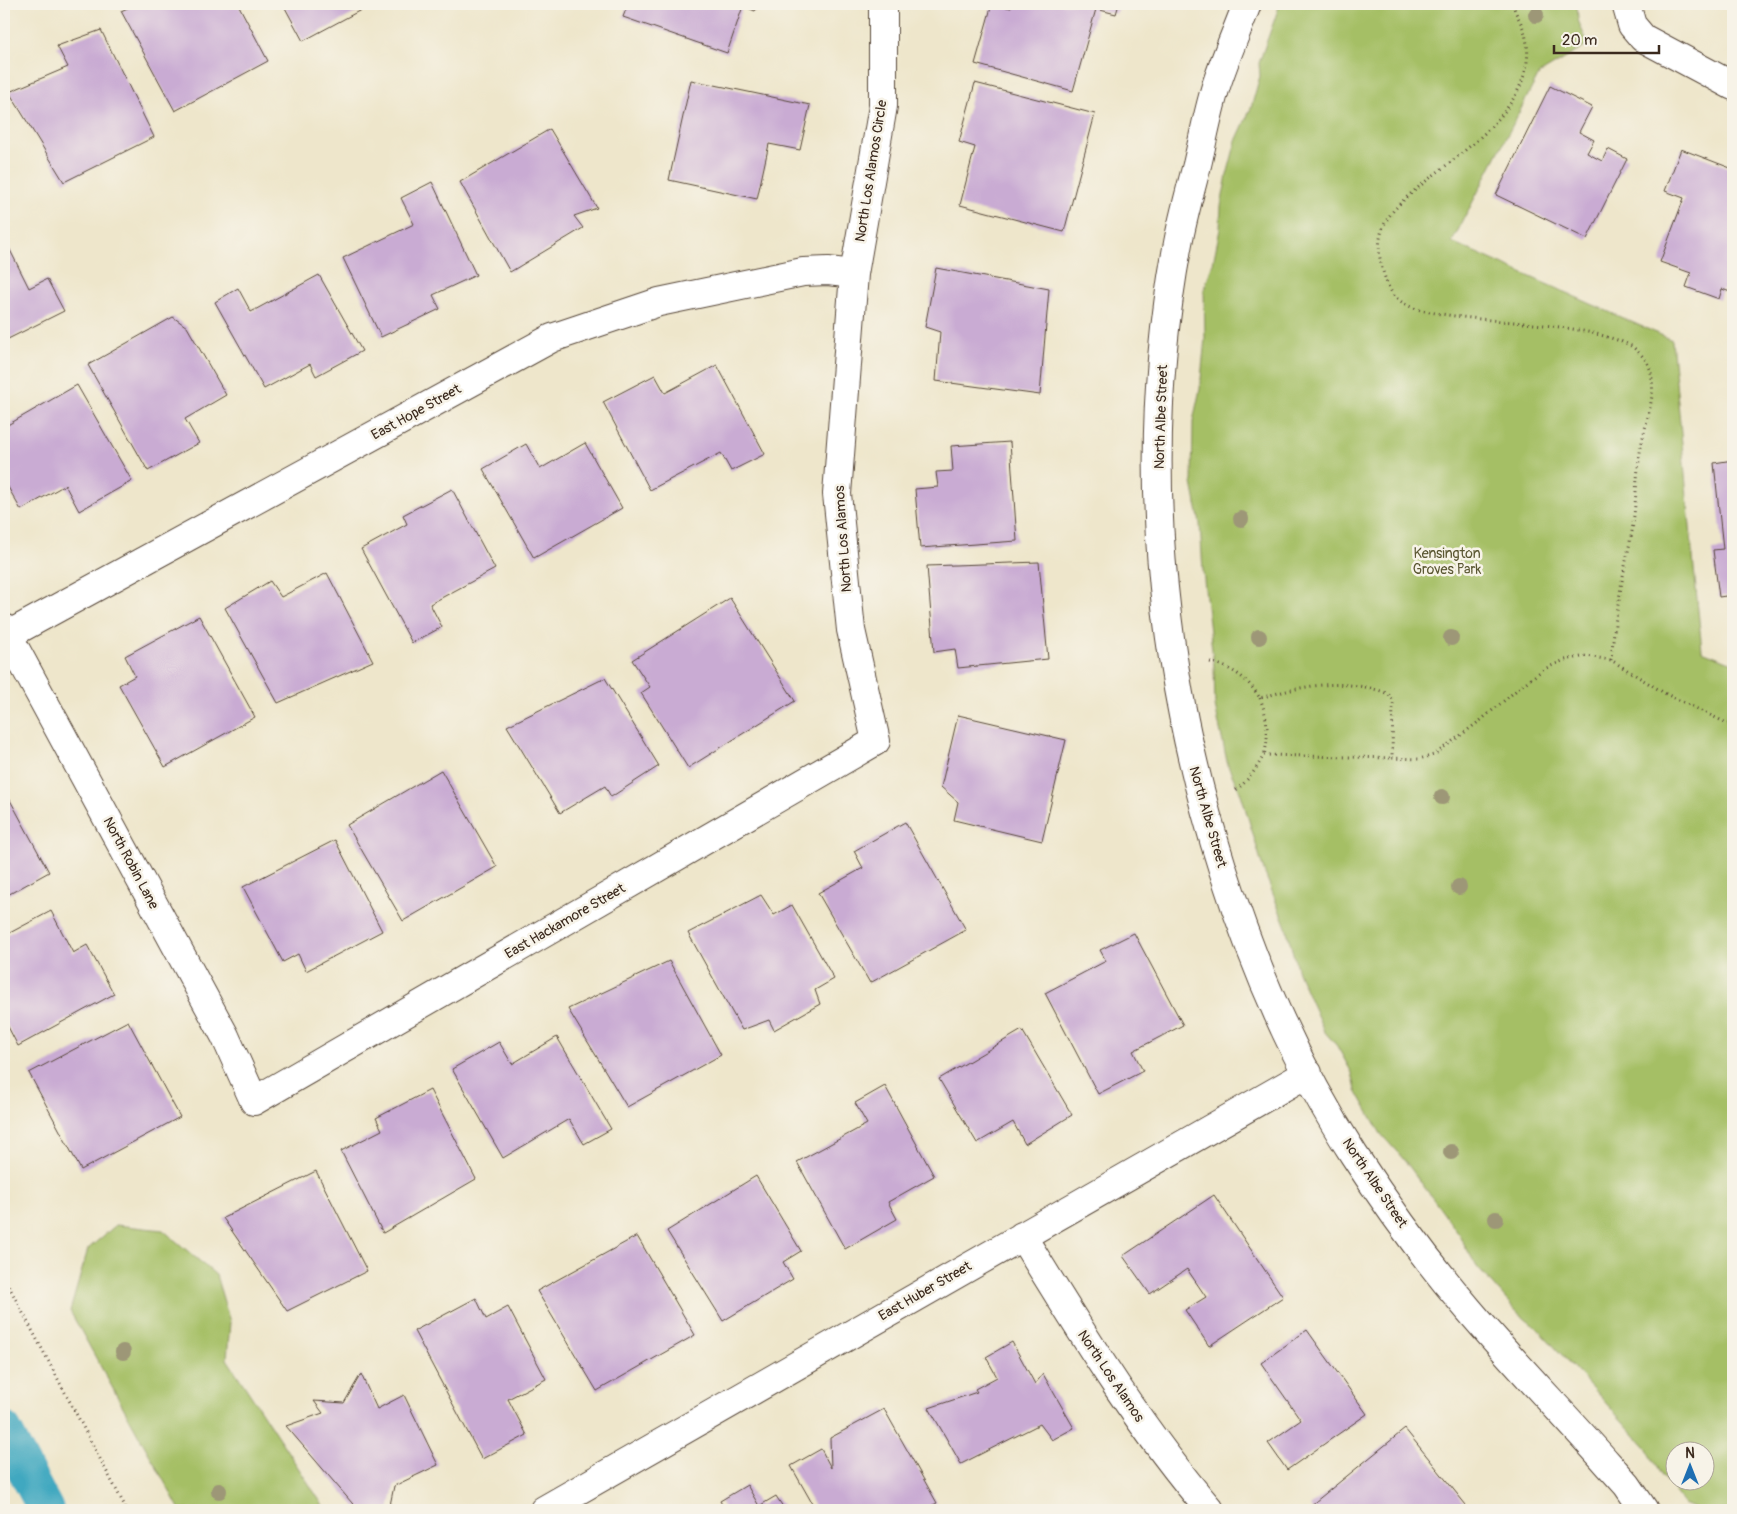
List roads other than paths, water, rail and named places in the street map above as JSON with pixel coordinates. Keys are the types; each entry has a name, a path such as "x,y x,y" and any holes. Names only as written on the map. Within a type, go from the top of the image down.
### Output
{"street":[{"name":"North Albe Street","path":"1248,4 1216,85 1178,240 1164,343 1158,456 1161,552 1165,600 1178,695 1188,744 1230,892 1265,985 1308,1074 1352,1152 1414,1240 1469,1310 1627,1485 1644,1510"},
{"path":"1626,6 1632,25 1644,38 1733,86"},
{"name":"North Los Alamos Circle","path":"854,274 883,106 883,8"},
{"name":"East Hope Street","path":"6,632 552,338 660,302 803,272 828,271 854,274"},
{"name":"North Los Alamos","path":"854,274 838,494 851,630 876,741"},
{"name":"North Robin Lane","path":"6,632 224,1036 254,1101"},
{"name":"East Hackamore Street","path":"254,1101 876,741"},
{"name":"East Huber Street","path":"544,1510 1308,1074"},
{"name":"North Los Alamos","path":"1022,1236 1119,1391 1172,1464 1210,1510"}],"waterway":[{"path":"4,1430 46,1510"}],"park label":[{"name":"Kensington Groves Park","path":"1447,562"}]}
